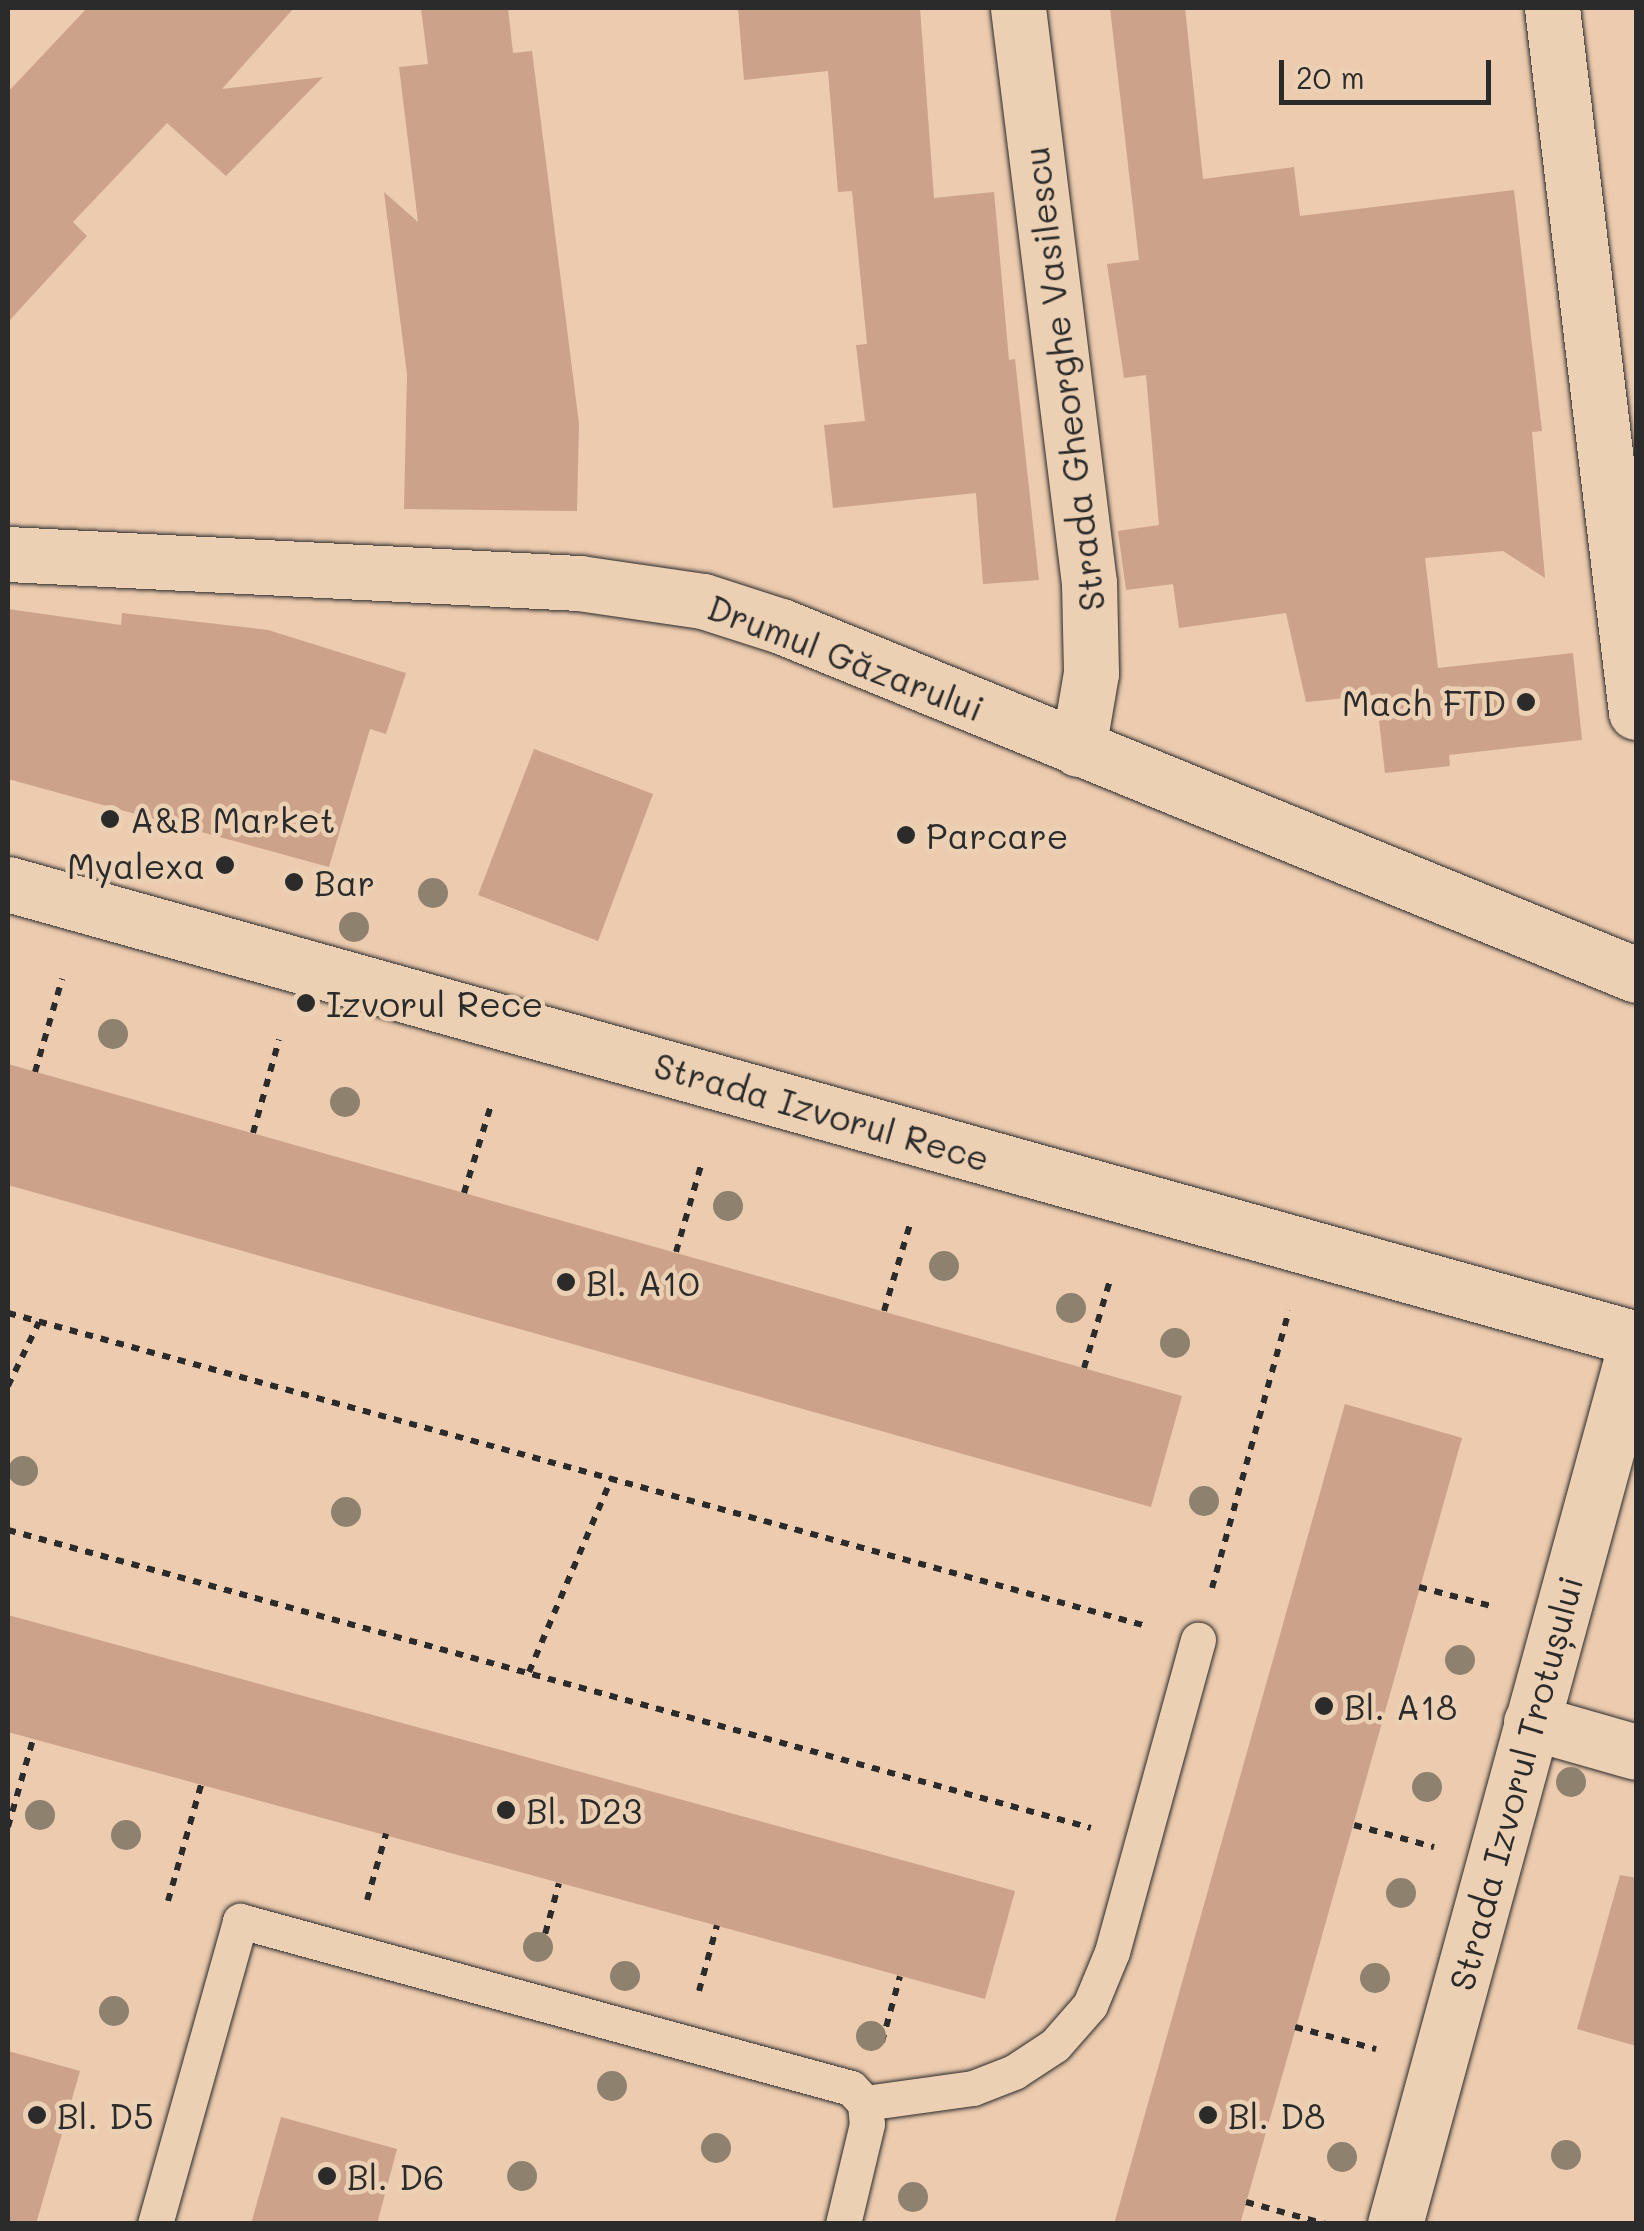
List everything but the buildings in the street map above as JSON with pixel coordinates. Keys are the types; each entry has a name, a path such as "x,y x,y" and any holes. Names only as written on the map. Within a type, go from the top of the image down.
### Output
{"street":[{"name":"Strada Gheorghe Vasilescu","path":"1018,8 1089,583 1091,673 1078,749"},
{"path":"1552,8 1636,712"},
{"name":"Drumul Găzarului","path":"8,554 579,583 661,592 781,626 1636,975"},
{"name":"Strada Izvorul Rece","path":"8,884 1636,1341"},
{"name":"Strada Izvorul Trotușului","path":"1394,2224 1636,1341"},
{"path":"1531,1722 1636,1752"}],"lane":[{"path":"865,2103 972,2088 1014,2072 1055,2045 1090,2005 1112,1952 1198,1640"},
{"path":"155,2224 240,1922 686,2039 851,2088 865,2103 864,2145 843,2224"}],"path":[{"path":"35,1072 62,979"},
{"path":"253,1134 279,1040"},
{"path":"464,1194 492,1102"},
{"path":"676,1252 702,1162"},
{"path":"884,1311 911,1220"},
{"path":"8,1313 1198,1640 1306,1246"},
{"path":"1084,1368 1111,1277"},
{"path":"8,1386 39,1322"},
{"path":"529,1672 612,1477"},
{"path":"8,1530 1144,1842"},
{"path":"1420,1587 1559,1624"},
{"path":"8,1827 33,1739"},
{"path":"168,1902 202,1785"},
{"path":"1354,1825 1493,1862"},
{"path":"352,1952 386,1834"},
{"path":"528,1998 559,1882"},
{"path":"686,2039 717,1925"},
{"path":"1295,2028 1438,2066"},
{"path":"1246,2202 1326,2224"}],"place":[{"name":"Mach FTD","path":"1526,702"},
{"name":"A&B Market","path":"110,819"},
{"name":"Parcare","path":"906,835"},
{"name":"Myalexa","path":"225,865"},
{"name":"Bar","path":"294,882"},
{"name":"Izvorul Rece","path":"306,1003"},
{"name":"Bl. A10","path":"566,1282"},
{"name":"Bl. A18","path":"1324,1706"},
{"name":"Bl. D23","path":"506,1810"},
{"name":"Bl. D5","path":"37,2115"},
{"name":"Bl. D8","path":"1208,2115"},
{"name":"Bl. D6","path":"327,2176"}]}
